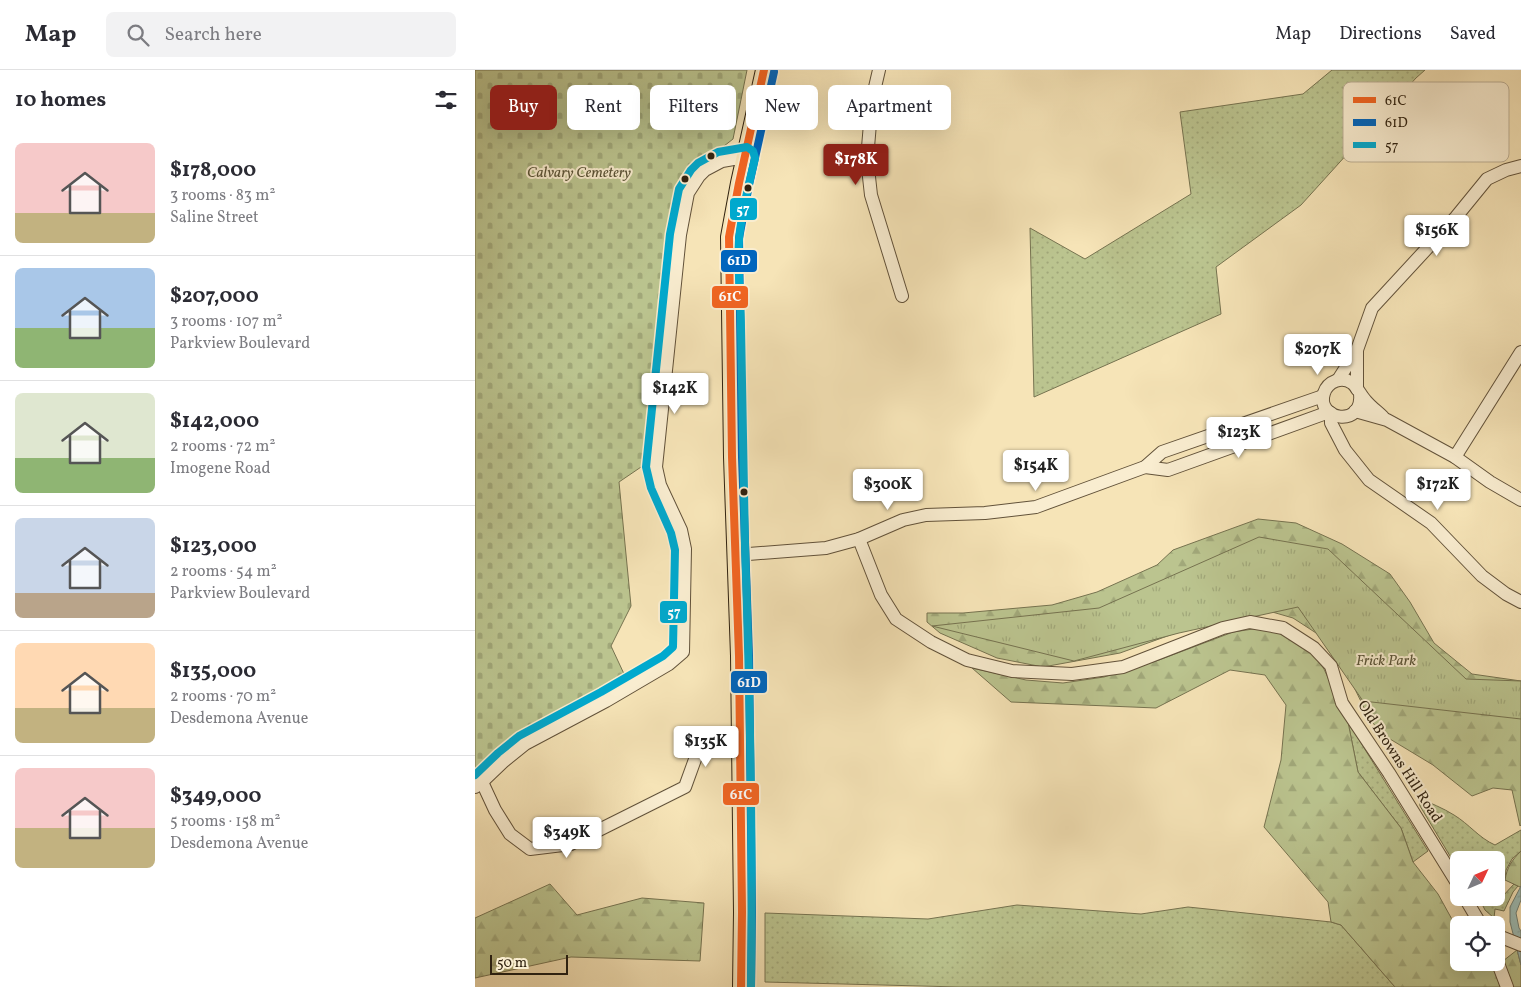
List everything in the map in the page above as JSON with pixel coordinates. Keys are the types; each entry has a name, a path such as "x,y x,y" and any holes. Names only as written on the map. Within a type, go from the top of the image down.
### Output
{"main road":[{"path":"741,987 739,656 732,457 729,237 764,70"}],"street":[{"path":"879,70 872,100 867,159 871,194 902,296"},
{"path":"702,740 685,786 571,844 530,850 510,834 479,784 504,760 525,744 606,701 669,664 683,652 685,548 681,530 660,485 656,466 680,235 688,193 699,176 705,170 722,161 745,157"},
{"path":"1521,166 1506,170 1487,179 1449,224 1372,308 1357,350 1338,380 1328,386 1323,396 1323,402 1330,413 1331,423 1345,450 1369,480 1431,523 1482,576 1506,594 1521,602"},
{"path":"1339,437 1350,414 1359,406 1357,350"},
{"path":"1455,457 1521,352"},
{"path":"1338,380 1349,381 1367,403 1387,420 1455,457 1490,482 1521,500"},
{"path":"736,555 826,548 859,539 903,520 921,516 1036,507 1145,467 1162,452 1323,396"},
{"path":"1145,467 1167,470 1330,413 1339,417 1350,414 1387,420"},
{"name":"Old Browns Hill Road","path":"859,539 881,595 896,619 931,642 967,660 1012,671 1071,674 1123,667 1223,628 1250,622 1283,628 1314,648 1331,666 1342,703 1389,773 1450,871"},
{"path":"1505,939 1521,945"},
{"path":"1501,971 1507,987"}],"green space":[{"name":"Calvary Cemetery","path":"475,70 747,70 736,124 736,85 650,85 650,130 735,130 733,139 682,179 644,465 619,482 631,606 611,646 625,676 511,741 475,776"},
{"path":"1332,70 1425,70 1412,82 1343,82 1343,159 1301,205 1216,267 1221,314 1034,397 1030,228 1085,259 1191,194 1180,112 1303,94"},
{"name":"Frick Park","path":"1258,519 1296,523 1342,544 1390,574 1410,602 1434,643 1472,674 1521,681 1520,826 1512,790 1493,788 1472,796 1433,765 1385,736 1370,720 1333,644 1293,618 1255,607 1120,653 1043,667 997,658 940,633 927,622 927,613 963,613 1052,605 1097,592 1157,565 1173,550"},
{"name":"Frick Park","path":"1259,537 1328,549 1466,679 1521,681 1521,719 1363,701 1298,607 1179,633 1074,661 932,626 1099,608"},
{"path":"1253,629 1268,630 1284,635 1313,654 1324,669 1348,722 1358,772 1401,828 1413,862 1438,894 1450,916 1450,971 1495,971 1502,987 1395,987 1341,925 1331,922 1328,902 1264,827 1281,760 1286,705 1265,675 1230,670 1156,708 1011,702 972,668 1026,680 1063,683 1104,677 1159,660 1233,632"},
{"path":"1348,722 1428,851 1413,862 1401,828 1358,772"},
{"path":"1419,798 1454,815 1484,839 1495,845 1521,830 1521,851 1512,859 1506,870 1505,880 1505,851 1450,851 1450,856 1420,806"},
{"path":"1521,851 1520,887 1505,880 1510,864"},
{"path":"550,884 577,915 642,898 704,903 700,961 571,957 475,978 475,918"},
{"path":"1514,884 1518,886 1504,911 1495,909 1494,916 1492,916 1483,906 1505,906 1505,894"},
{"path":"1017,905 1141,914 1188,907 1331,922 1341,925 1395,987 960,987 765,982 765,913 928,919"},
{"path":"1517,950 1521,965 1521,987 1511,987 1505,968 1505,959"}],"water":[{"path":"1521,886 1521,900 1516,913 1521,931 1521,965 1510,922 1510,907"}],"transit line":[{"name":"61C","path":"741,987 739,656 732,457 729,237 764,70"},
{"name":"61D","path":"751,987 749,656 742,457 739,238 774,72"},
{"name":"57","path":"475,775 519,736 601,692 663,656 673,647 675,550 671,533 651,488 646,467 670,234 679,189 691,170 698,163 718,152 747,147 753,151 755,158 741,220 738,262 741,317 751,766 751,987"}]}
